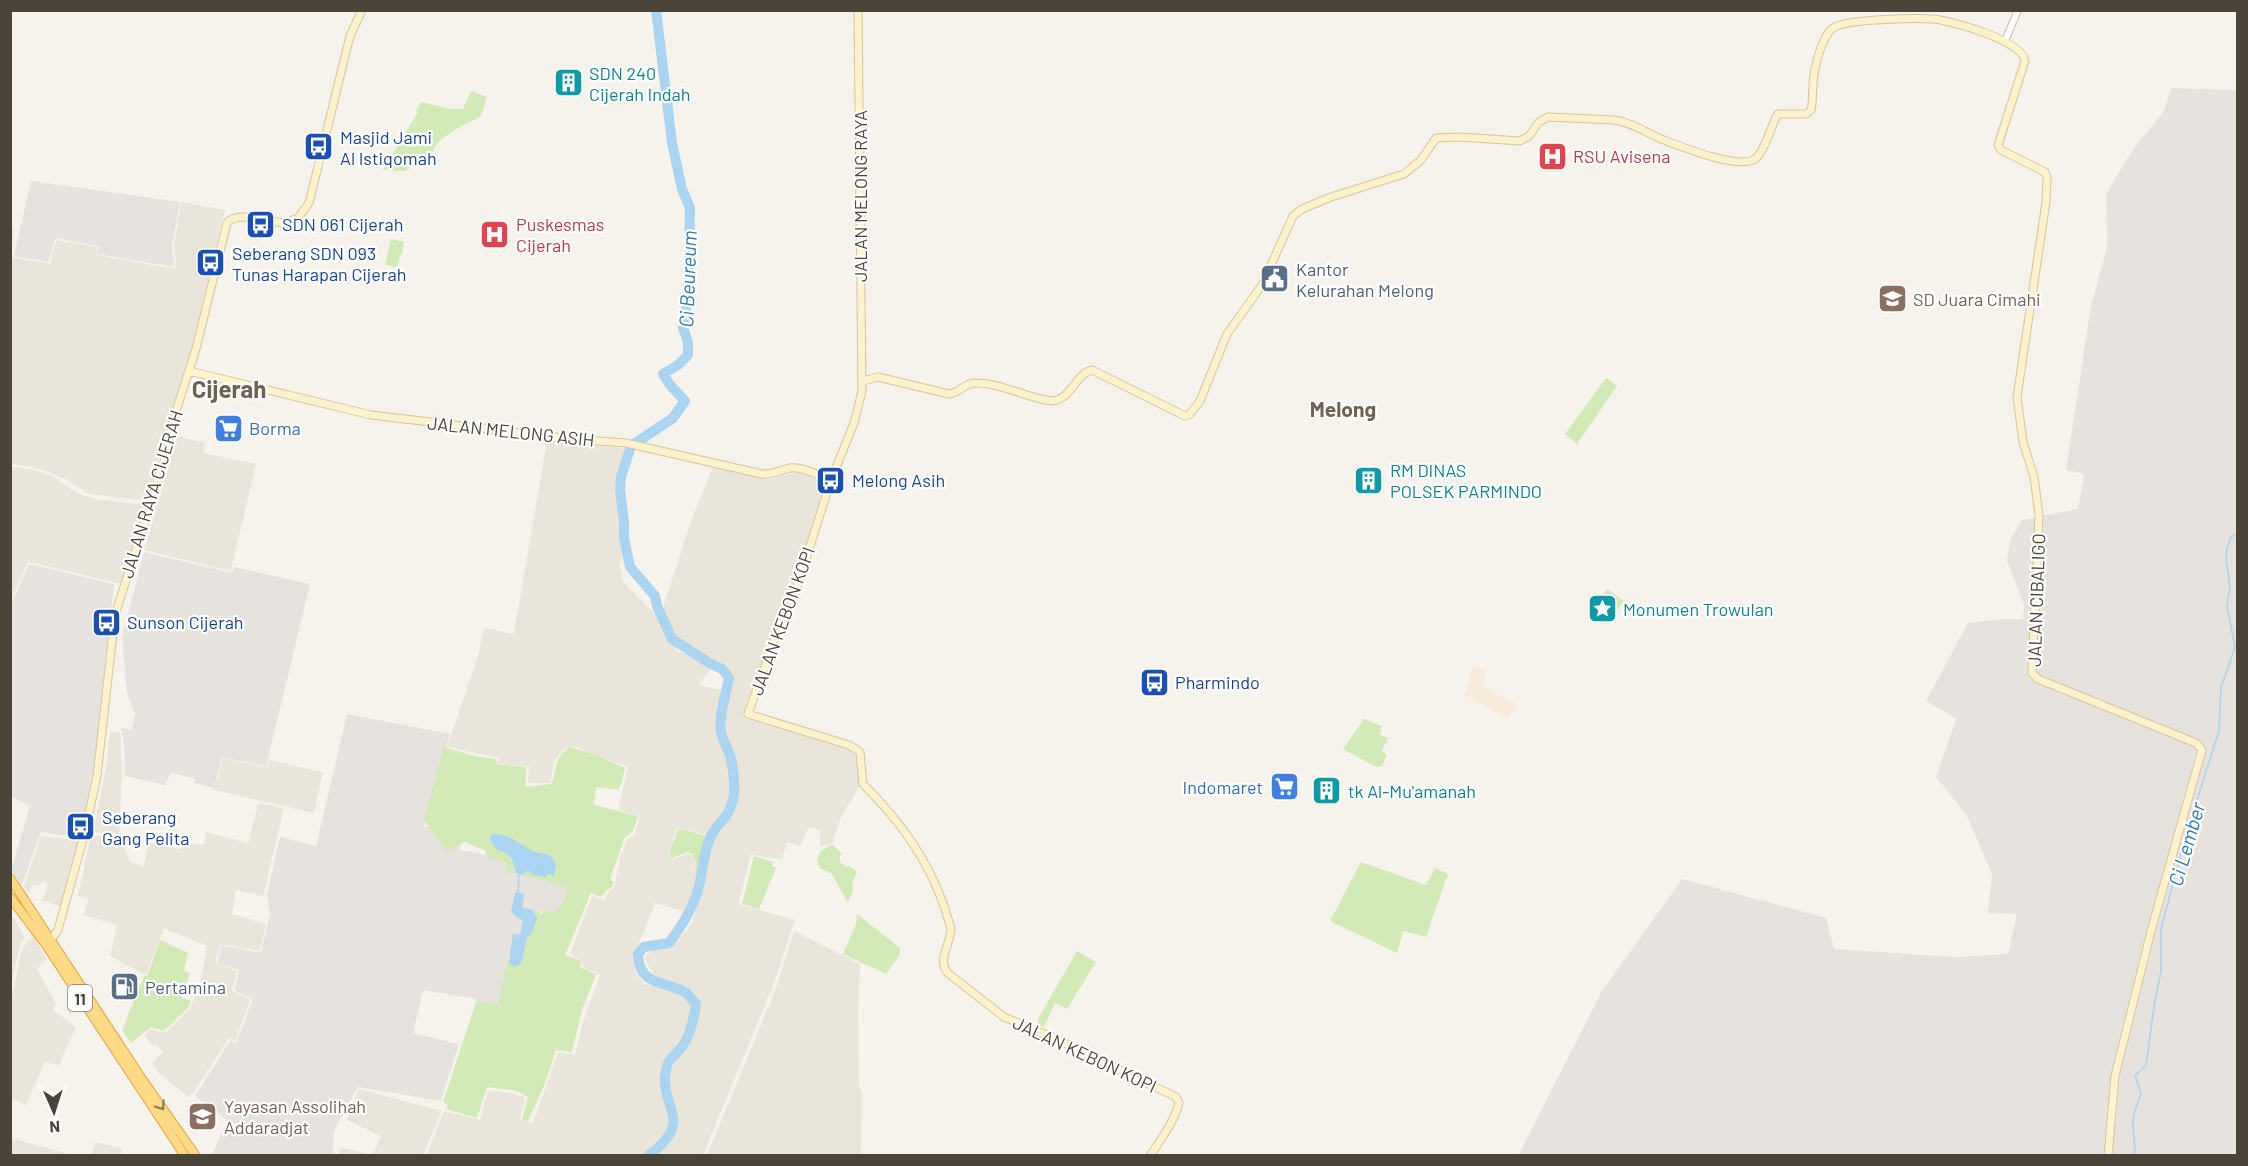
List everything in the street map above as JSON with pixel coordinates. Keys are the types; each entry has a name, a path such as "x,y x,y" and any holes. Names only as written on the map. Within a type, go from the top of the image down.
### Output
{"highway":[{"name":"11","path":"10,878 118,1049 175,1133 195,1155"},
{"name":"11","path":"10,897 49,943"},
{"name":"11","path":"175,1133 185,1155"}],"main road":[{"name":"JALAN RAYA CIJERAH","path":"49,943 58,930 94,792 115,615 162,469 229,220 240,216 278,223 292,222 303,213 309,203 350,36 362,10"},
{"name":"JALAN MELONG RAYA","path":"831,480 855,423 863,381 858,10"},
{"path":"863,381 878,377 949,394 971,383 984,384 1048,401 1056,401 1062,399 1086,372 1092,370 1185,416 1189,415 1200,401 1227,334 1262,285 1293,216 1302,209 1331,197 1404,174 1421,160 1436,138 1460,137 1516,142 1529,136 1539,122 1548,117 1614,120 1624,122 1661,139 1720,158 1747,161 1757,156 1778,114 1806,114 1811,110 1817,62 1828,35 1836,26 1851,22 1932,19 2005,41"},
{"name":"JALAN CIBALIGO","path":"2005,41 2022,52 2025,61 1998,144 2001,150 2045,172 2048,177 2018,388 2018,412 2023,442 2036,486 2039,515 2033,675 2196,743 2202,750 2151,931 2136,999 2115,1076 2108,1155"},
{"name":"JALAN MELONG ASIH","path":"189,371 371,415 572,439 626,443 762,474 796,468 831,480"},
{"name":"JALAN KEBON KOPI","path":"831,480 793,600 773,640 748,714 849,745 860,752 862,784 876,797 921,854 936,884 951,929 943,961 945,971 1004,1017 1056,1038 1176,1097 1179,1103 1169,1127 1150,1155"}],"street":[{"path":"2005,41 2018,10"}],"shaded area":[{"path":"2171,88 2237,90 2237,1155 1518,1156 1602,991 1682,879 1826,918 1834,949 1954,957 2008,954 2017,914 1988,913 1992,874 1966,814 1936,777 1956,719 1926,701 1968,623 2023,619 2024,605 2007,560 2010,540 2022,520 2078,509 2084,474 2066,470 2091,306 2107,247 2106,194 2134,148 2164,111"},
{"path":"31,181 180,202 172,246 174,267 97,254 98,246 55,238 49,262 14,256"},
{"path":"181,202 225,210 190,357 178,390 147,501 90,494 63,478 40,469 11,465 11,257 50,264 56,240 97,247 96,255 175,269 174,247"},
{"path":"11,229 14,229 11,257"},
{"path":"177,436 205,443 203,453 256,464 231,571 144,550"},
{"path":"547,440 629,449 618,492 622,516 623,555 619,563 623,582 656,615 669,640 678,651 701,658 712,668 698,685 726,691 718,713 732,785 728,806 708,835 678,827 668,853 671,859 689,854 698,860 700,885 687,912 655,903 636,951 639,964 636,974 645,985 661,984 680,993 692,1005 693,1011 676,1049 670,1051 664,1073 663,1089 671,1121 670,1132 644,1155 426,1156 444,1111 480,1120 488,1090 513,1093 525,1098 520,1119 533,1123 558,1052 575,1055 582,1025 600,975 583,967 581,961 570,954 592,896 604,900 608,892 614,888 620,857 627,839 634,836 640,816 618,810 628,767 574,746 562,751 555,760 550,783 528,783 529,767 498,763 499,758 447,747 477,659 484,628 514,634"},
{"path":"713,466 769,479 797,472 828,483 788,607 774,631 760,670 750,704 750,715 855,747 860,753 859,785 841,816 833,843 820,846 820,830 809,827 800,846 787,842 782,859 751,855 738,904 795,920 774,983 703,1155 656,1155 677,1125 676,1110 668,1092 668,1078 676,1058 687,1045 699,1003 684,990 656,977 645,958 652,949 670,945 680,939 692,922 704,886 710,850 736,804 736,774 725,729 724,714 732,685 731,676 725,670 711,664 696,650 688,650 679,645 673,637 662,610 691,521"},
{"path":"13,467 31,469 52,476 79,494 100,500 146,505 122,584 28,562 11,600 10,471"},
{"path":"144,552 232,573 234,567 310,584 266,767 222,757 214,788 194,783 195,779 171,773 165,785 125,776 121,728 132,730 135,714 127,694 122,637"},
{"path":"29,564 114,584 93,781 81,838 41,832 22,885 11,870 30,806 11,797 11,604"},
{"path":"1473,666 1487,670 1482,685 1517,705 1508,719 1465,695"},
{"path":"347,714 450,734 424,826 464,831 460,850 574,871 561,917 540,910 530,973 503,1005 474,1018 476,999 423,990 413,1033 459,1044 441,1101 358,1087 334,1131 333,1155 212,1155 227,1120 195,1096 231,1040 236,1043 253,999 234,990 239,970 217,964 221,945 261,953 270,914 267,894 280,837 316,846"},
{"path":"110,732 119,732 121,737 122,777 119,835 93,832 106,769"},
{"path":"223,758 267,768 269,760 323,772 314,813 214,790"},
{"path":"258,804 284,808 263,896 236,890 232,914 266,924 260,951 220,944 215,964 237,971 232,991 251,999 235,1041 229,1038 193,1093 188,1097 157,1071 152,1063 163,1052 156,1044 153,1046 144,1035 151,1029 165,1033 190,1009 200,983 207,946 164,928 146,975 110,956 117,925 84,915 88,899 78,896 91,835 121,839 130,862 144,866 149,843 179,849 189,844 204,845 206,832 248,843"},
{"path":"41,836 81,841 62,907 42,900 48,884 42,881 39,886 33,884 29,893 24,886"},
{"path":"13,916 25,938 20,944 11,988 10,918"},
{"path":"794,931 860,964 858,1015 859,1088 862,1090 861,1155 707,1155 775,991"},
{"path":"34,937 46,959 37,969 56,1004 53,1010 76,1027 59,1065 45,1062 26,1105 14,1099 11,1104 11,999 21,954 26,943"},
{"path":"359,1089 442,1111 423,1155 372,1155 381,1136 347,1120"},
{"path":"11,1138 73,1155 11,1155"},
{"path":"95,1142 122,1148 120,1155 91,1155"},
{"path":"340,1147 372,1155 339,1155"}],"green space":[{"path":"471,91 487,97 481,116 446,136 435,146 433,152 405,171 383,170 418,112 416,111 421,102 451,109 463,109"},
{"path":"391,239 404,242 402,254 395,267 385,265"},
{"path":"1606,378 1617,386 1577,444 1565,434"},
{"path":"1607,589 1624,601 1610,619 1595,608"},
{"path":"1364,719 1382,726 1380,735 1388,738 1382,751 1387,755 1382,766 1376,767 1343,749"},
{"path":"444,747 474,756 496,759 497,764 526,767 525,787 551,784 558,759 571,747 597,755 625,768 618,790 596,787 594,805 638,816 632,831 625,837 610,879 614,882 612,887 601,897 591,893 565,955 581,961 580,967 596,974 583,1007 572,1051 556,1050 546,1081 528,1121 522,1119 528,1097 517,1091 487,1087 477,1118 446,1109 447,1104 443,1102 476,1002 498,1004 508,958 509,963 522,960 526,941 536,920 532,910 542,914 544,910 552,913 561,906 567,888 554,882 519,875 528,871 534,875 548,855 530,850 508,837 499,835 489,837 513,861 513,873 506,872 506,863 487,857 486,851 465,842 447,852 424,820"},
{"path":"679,828 709,837 701,876 695,886 696,861 693,855 688,852 671,858 669,852"},
{"path":"832,844 842,854 840,862 857,872 848,903 832,874 820,868 817,861 821,851"},
{"path":"754,856 773,862 772,866 776,868 759,909 742,904"},
{"path":"1361,862 1426,885 1435,868 1448,874 1426,937 1403,931 1397,953 1330,921"},
{"path":"857,914 900,948 900,954 886,974 843,954 856,924"},
{"path":"160,940 188,953 184,969 190,972 182,998 191,1001 189,1007 164,1031 151,1027 131,1043 122,1030 144,976 147,976"},
{"path":"1077,951 1096,962 1067,1009 1055,1003 1044,1027 1038,1026 1038,1019"}],"water":[{"path":"493,834 505,836 530,850 550,856 556,864 554,876 534,875 528,871 521,875 516,873 512,859 496,849 489,838"},
{"path":"515,893 524,894 522,907 532,910 537,918 527,938 522,960 515,967 509,963 513,934 520,935 523,920 511,911"}],"waterway":[{"name":"Ci Beureum","path":"648,1156 663,1143 671,1132 672,1112 665,1080 667,1066 687,1038 696,1004 686,993 655,981 643,973 638,954 644,947 669,943 684,922 698,890 710,838 730,809 734,790 731,758 720,727 729,678 722,669 672,639 657,606 655,596 630,567 624,538 620,490 621,477 631,446 673,418 685,401 663,374 678,365 688,355 688,342 683,328 688,298 690,208 682,189 672,143 656,10"},
{"name":"Ci Lember","path":"2134,1156 2133,1118 2141,1093 2135,1076 2146,1065 2161,971 2161,929 2187,831 2219,731 2221,687 2235,647 2227,606 2230,587 2226,559 2231,537 2238,533"},
{"path":"518,892 519,875"}],"place":[{"name":"SDN 240 Cijerah Indah","path":"568,83"},
{"name":"Masjid Jami Al Istiqomah","path":"319,147"},
{"name":"RSU Avisena","path":"1552,156"},
{"name":"SDN 061 Cijerah","path":"261,224"},
{"name":"Puskesmas Cijerah","path":"495,234"},
{"name":"Seberang SDN 093 Tunas Harapan Cijerah","path":"211,263"},
{"name":"Kantor Kelurahan Melong","path":"1275,279"},
{"name":"SD Juara Cimahi","path":"1892,299"},
{"name":"Borma","path":"228,428"},
{"name":"Melong Asih","path":"831,480"},
{"name":"RM DINAS POLSEK PARMINDO","path":"1369,480"},
{"name":"Monumen Trowulan","path":"1602,609"},
{"name":"Sunson Cijerah","path":"106,622"},
{"name":"Pharmindo","path":"1154,682"},
{"name":"Indomaret","path":"1284,787"},
{"name":"tk Al-Mu'amanah","path":"1327,791"},
{"name":"Seberang Gang Pelita","path":"81,827"},
{"name":"Pertamina","path":"124,987"},
{"name":"Yayasan Assolihah Addaradjat","path":"203,1116"}],"district":[{"name":"Cijerah","path":"229,388"},
{"name":"Melong","path":"1343,408"}]}
